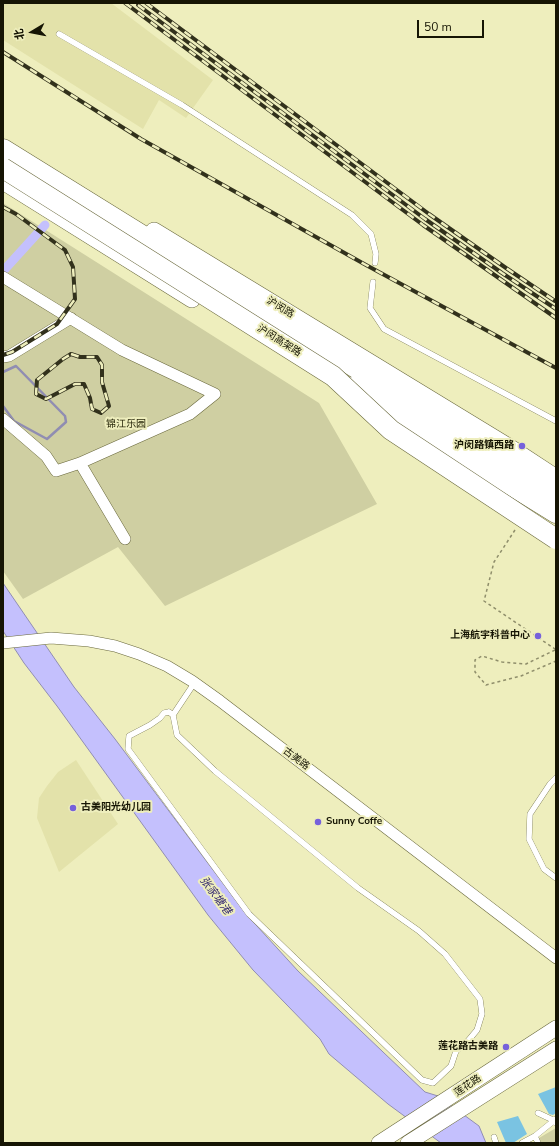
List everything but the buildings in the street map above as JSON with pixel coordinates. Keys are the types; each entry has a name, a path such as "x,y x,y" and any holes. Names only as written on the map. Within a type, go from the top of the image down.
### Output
{"highway":[{"path":"3,148 13,172"},
{"name":"沪闵高架路","path":"13,172 333,376 556,513"},
{"name":"沪闵高架路","path":"13,172 556,492"},
{"path":"333,376 391,430 556,539"}],"main road":[{"name":"沪闵路","path":"3,139 516,451 556,478"},
{"path":"3,160 13,172 83,210 94,238 556,524"},
{"name":"莲花路","path":"379,1143 556,1028"},
{"name":"莲花路","path":"408,1143 556,1049"}],"street":[{"path":"3,277 122,350 215,394 190,414 80,463 56,471 46,456 3,419"},
{"path":"3,357 9,356 70,318"},
{"path":"80,463 125,539"},
{"name":"古美路","path":"3,642 51,638 89,641 115,646 139,654 166,666 195,682 556,958"}],"lane":[{"path":"59,34 182,105 352,215 371,234 376,254 375,263"},
{"path":"373,282 370,308 384,329 556,421"},
{"path":"173,715 195,682"},
{"path":"169,712 173,715 177,735 215,771 358,888 419,931 445,954 480,999 482,1014 477,1030 467,1042 456,1051 451,1066 433,1083 422,1080 248,914 128,749 129,736 150,725 164,713 169,712"},
{"path":"556,778 550,784 530,814 529,839 544,869 556,878"},
{"path":"522,1143 535,1136 555,1121 538,1113"},
{"path":"535,1136 538,1143"}],"path":[{"path":"516,527 494,562 484,601 556,650"},
{"path":"556,650 526,664 502,662 482,656 475,660 475,672 486,685 521,676 556,661"}],"shaded area":[{"path":"3,3 111,3 213,80 186,118 159,100 143,129 3,40"},
{"name":"古美阳光幼儿园","path":"76,760 118,824 59,872 37,818 39,798 58,772"}],"green space":[{"name":"锦江乐园","path":"3,203 319,403 377,504 165,606 118,547 23,599 3,571"},
{"path":"556,1128 556,1143 541,1143 539,1138"}],"water":[{"name":"张家塘港","path":"3,583 74,687 115,739 246,914 298,971 425,1092 438,1096 479,1126 486,1143 441,1143 388,1104 329,1054 320,1039 253,970 208,915 57,706 24,663 3,631"}],"waterway":[{"path":"5,269 45,225"},
{"path":"3,372 16,366 65,416 66,422 47,439 14,421 3,406"}],"railway":[{"path":"125,3 423,225 556,318"},
{"path":"146,3 429,214 555,301"},
{"path":"138,5 425,219 556,309"},
{"path":"3,52 141,139 366,265 556,368"},
{"path":"3,207 16,214 65,250 73,267 75,299 57,324 12,352 3,355"},
{"path":"71,354 80,357 97,357 102,365 102,382 109,406 101,413 92,409 90,398 84,384 75,384 46,399 36,394 37,380 71,354"}],"place":[{"name":"沪闵路镇西路","path":"522,446"},
{"name":"上海航宇科普中心","path":"538,636"},
{"name":"古美阳光幼儿园","path":"73,808"},
{"name":"Sunny Coffe","path":"318,822"},
{"name":"莲花路古美路","path":"506,1047"}]}
